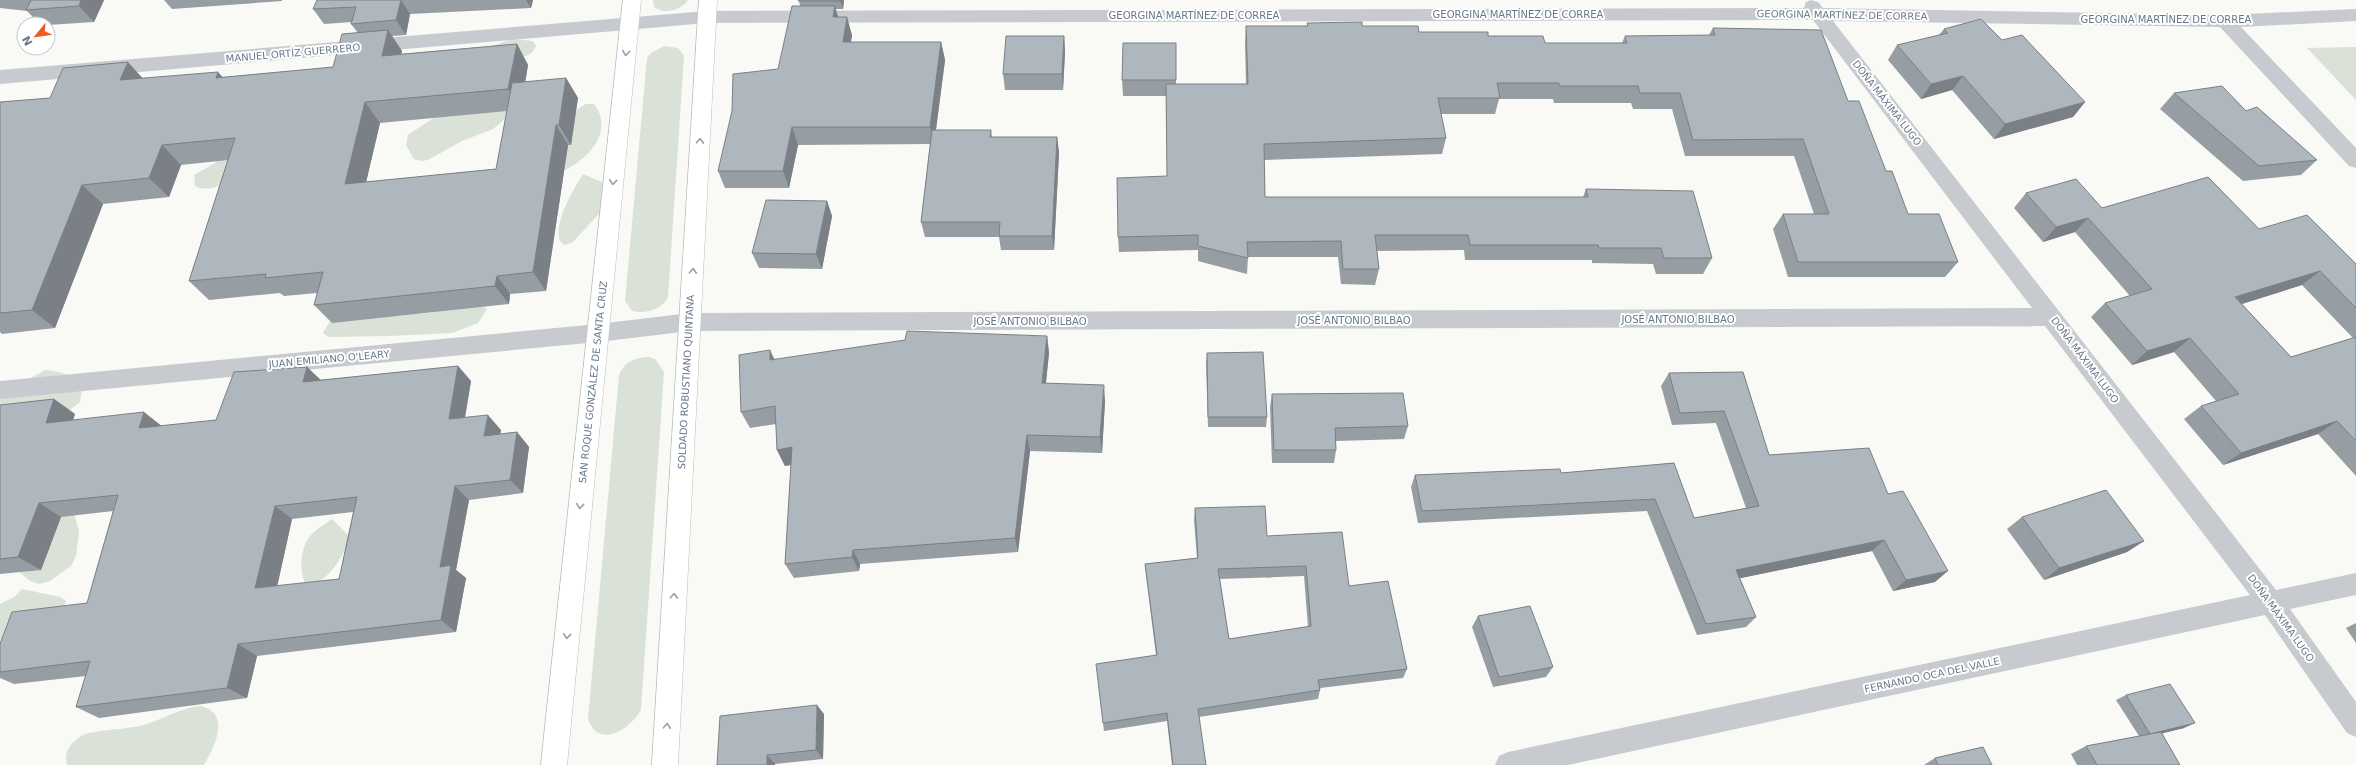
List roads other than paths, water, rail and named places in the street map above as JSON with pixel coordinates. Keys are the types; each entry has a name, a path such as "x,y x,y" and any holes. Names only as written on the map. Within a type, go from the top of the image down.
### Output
{"street":[{"name":"SAN ROQUE GONZÁLEZ DE SANTA CRUZ","path":"554,765 632,0"},
{"name":"GEORGINA MARTÍNEZ DE CORREA","path":"681,19 708,8 1813,7 2225,21 2356,15"},
{"name":"DOÑA MÁXIMA LUGO","path":"1813,7 2271,604 2356,724"},
{"name":"SOLDADO ROBUSTIANO QUINTANA","path":"665,765 708,8"},
{"name":"MANUEL ORTÍZ GUERRERO","path":"0,77 629,25 681,19"},
{"path":"2225,21 2356,161"},
{"name":"JOSÉ ANTONIO BILBAO","path":"657,326 690,322 2052,317"},
{"name":"JUAN EMILIANO O'LEARY","path":"0,390 598,333 657,326"},
{"name":"FERNANDO OCA DEL VALLE","path":"1508,765 2271,604 2356,584"}]}
